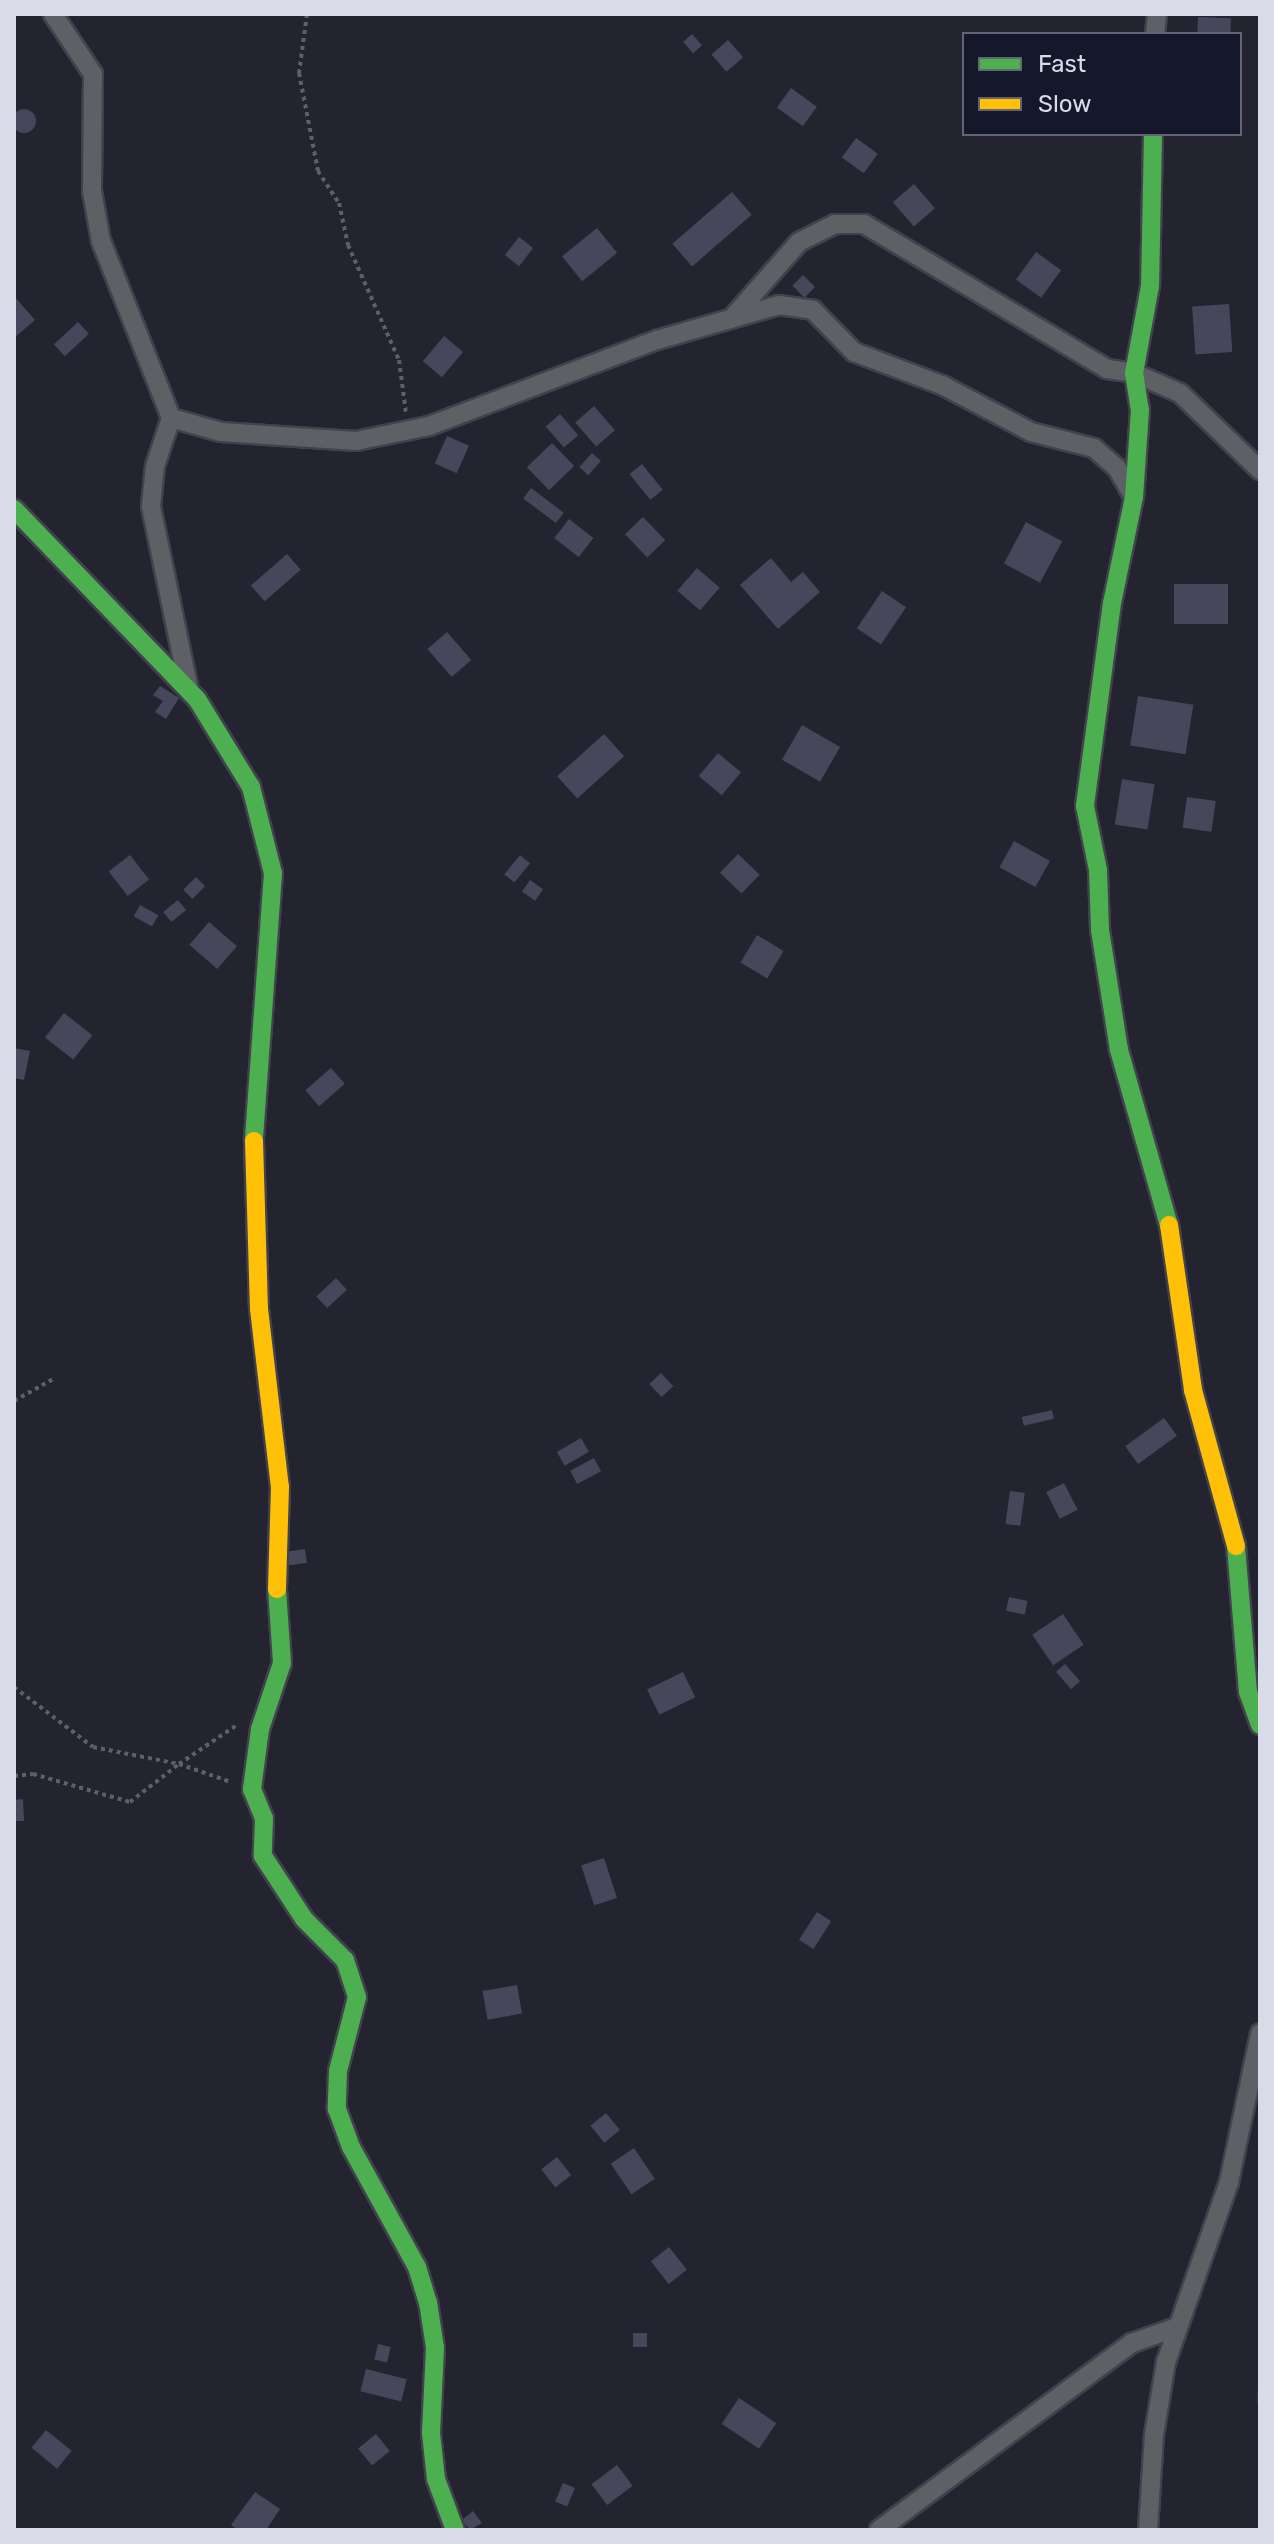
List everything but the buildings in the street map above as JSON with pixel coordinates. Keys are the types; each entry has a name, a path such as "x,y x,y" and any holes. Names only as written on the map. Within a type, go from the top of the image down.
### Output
{"street":[{"path":"53,14 93,74 92,191 101,241 171,418 155,466 151,506 189,690"},
{"path":"1153,136 1150,286 1134,373 1140,410 1134,497 1112,603 1085,806 1098,870 1100,930 1119,1050 1167,1215 1193,1390 1235,1534 1248,1692 1260,1725"},
{"path":"734,316 799,242 835,224 864,224 1094,362 1134,373 1180,393 1260,470"},
{"path":"171,418 221,432 298,441 356,441 405,432 734,316 779,305 813,310 854,352 942,385 1031,432 1094,448 1117,468 1134,497"},
{"path":"18,522 189,690 251,787 273,873 251,1178 259,1309 280,1487 277,1590 282,1663 269,1704 252,1789 264,1818 263,1856 304,1919 345,1960 357,1997 338,2071 337,2109 351,2147 417,2267 428,2302 435,2348 431,2433 436,2479 455,2530"},
{"path":"1148,2530 1154,2435 1177,2327 1229,2182 1260,2033"},
{"path":"879,2530 1132,2343 1177,2327"}],"path":[{"path":"307,14 299,73 318,171 339,203 348,245 399,360 408,396 405,432"},
{"path":"14,1401 55,1378"},
{"path":"14,1687 93,1747 179,1764 252,1789"},
{"path":"14,1776 33,1774 130,1802 179,1764 269,1704"}],"waterway":[{"path":"1260,2393 1260,2401"}],"traffic: fast":[{"path":"1153,136 1150,286 1134,373 1140,410 1134,497 1112,603 1085,806 1098,870 1100,930 1119,1050 1169,1225"},
{"path":"14,509 197,699 251,787 273,873 254,1141"},
{"path":"1236,1546 1248,1692 1260,1725"},
{"path":"277,1589 282,1663 260,1729 252,1789 264,1818 263,1856 304,1919 345,1960 357,1997 338,2071 337,2109 351,2147 417,2267 428,2302 435,2348 431,2433 436,2479 455,2530"}],"traffic: slow":[{"path":"254,1141 259,1309 280,1487 277,1589"},
{"path":"1169,1225 1193,1390 1236,1546"}]}
